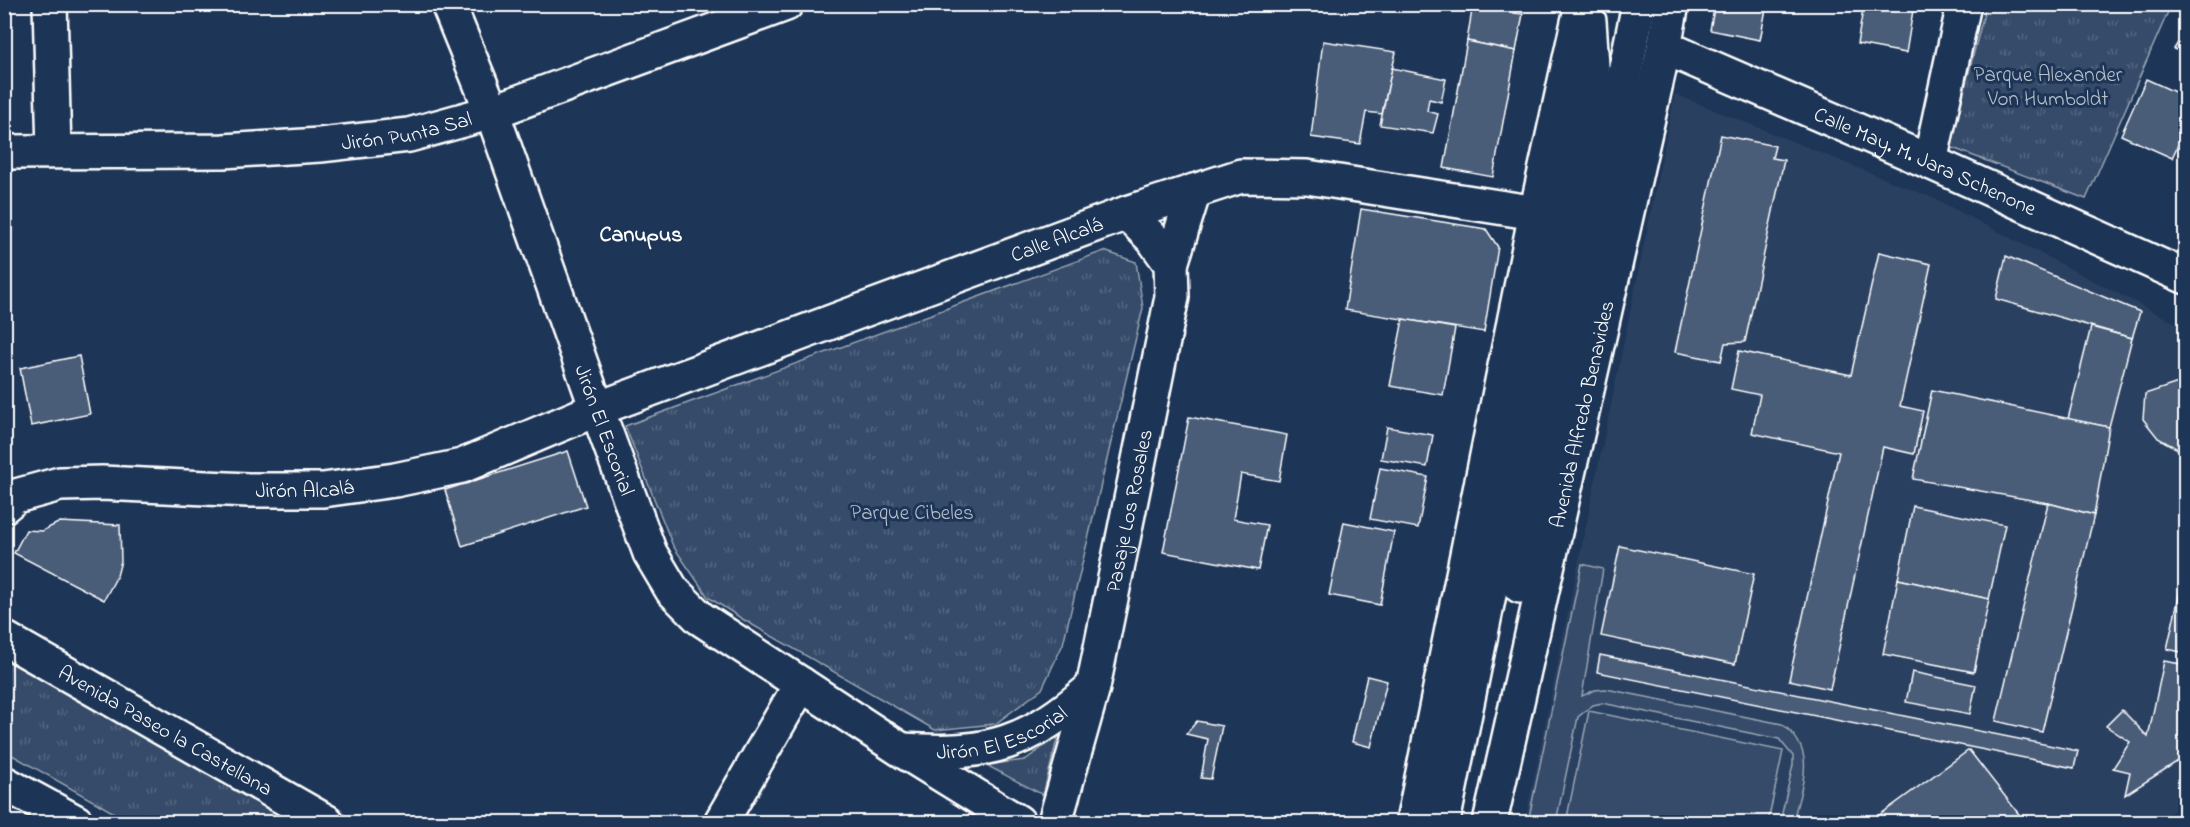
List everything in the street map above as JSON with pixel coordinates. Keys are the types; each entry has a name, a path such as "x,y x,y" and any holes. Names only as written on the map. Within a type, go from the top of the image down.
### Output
{"street":[{"path":"50,4 54,151"},
{"name":"Jirón El Escorial","path":"448,4 492,112 650,553 672,590 700,618 900,750 1017,822"},
{"name":"Jirón Punta Sal","path":"4,152 223,151 320,145 409,135 492,112 786,4"},
{"path":"1413,822 1536,213 1582,4"},
{"path":"1443,822 1593,80 1587,4"},
{"name":"Avenida Alfredo Benavides","path":"1472,822 1639,4"},
{"name":"Avenida Alfredo Benavides","path":"1490,822 1672,4"},
{"path":"1930,162 1964,4"},
{"name":"Calle May. M. Jara Schenone","path":"1664,47 1930,162 2186,277"},
{"name":"Calle Alcalá","path":"597,409 1127,213 1241,176 1307,177 1536,213"},
{"name":"Pasaje Los Rosales","path":"1054,822 1093,687 1172,297 1172,264 1194,191"},
{"path":"1127,213 1153,239 1172,264"},
{"name":"Jirón Alcalá","path":"4,506 16,496 60,484 102,483 248,490 312,490 395,480 462,466 597,409"},
{"name":"Avenida Paseo la Castellana","path":"4,638 327,822"},
{"path":"721,822 801,684"},
{"name":"Jirón El Escorial","path":"900,750 969,751 1010,742 1059,715 1093,687"},
{"path":"4,783 76,822"}],"shaded area":[{"path":"1675,94 1935,199 2185,328 2185,803 2157,822 1525,822"}],"green space":[{"name":"Parque Alexander Von Humboldt","path":"1986,5 2171,5 2086,199 1950,147"},
{"name":"Parque Cibeles","path":"1104,251 1136,262 1143,308 1063,644 1042,689 995,724 935,730 708,597 673,546 625,426"},
{"path":"1582,564 1603,569 1582,696 1595,690 1606,689 1782,724 1793,735 1804,758 1803,782 1793,822 1780,822 1793,756 1779,739 1602,703 1593,705 1578,717 1556,822 1528,822"},
{"path":"5,658 294,822 130,822 5,751"},
{"path":"1589,711 1783,751 1768,822 1566,822"},
{"path":"1058,736 1043,795 986,765 1025,760"}],"building":[{"path":"1473,4 1515,6 1514,13 1523,14 1516,51 1467,41"},
{"path":"1715,4 1767,4 1760,40 1710,30"},
{"path":"1864,4 1914,4 1906,53 1857,44"},
{"path":"2186,30 2186,55 2174,49"},
{"path":"1323,41 1396,52 1382,114 1366,112 1360,144 1311,137"},
{"path":"1467,41 1516,51 1493,177 1444,168"},
{"path":"1392,68 1446,79 1441,102 1429,99 1427,111 1438,114 1433,133 1380,125"},
{"path":"2146,79 2186,97 2186,137 2182,136 2172,158 2121,135"},
{"path":"1721,135 1775,146 1772,158 1784,160 1745,342 1725,343 1721,361 1675,352"},
{"path":"1361,209 1486,229 1498,247 1484,332 1345,310"},
{"path":"1879,252 1931,264 1900,406 1923,411 1914,454 1883,447 1830,689 1789,680 1839,452 1752,433 1760,395 1731,389 1739,351 1851,375"},
{"path":"2006,256 2140,312 2132,338 1996,299"},
{"path":"1403,319 1455,328 1443,395 1390,386"},
{"path":"2091,327 2132,338 2109,427 2068,419"},
{"path":"79,356 90,414 31,426 20,368"},
{"path":"2178,383 2186,387 2186,477 2183,452 2158,438 2143,419 2145,394"},
{"path":"1932,390 2109,427 2094,515 2048,503 1913,479"},
{"path":"1189,417 1287,435 1279,481 1241,474 1233,519 1267,525 1258,570 1163,552"},
{"path":"1387,427 1433,435 1427,467 1381,459"},
{"path":"568,451 586,506 462,546 445,490"},
{"path":"1380,468 1428,477 1418,528 1370,519"},
{"path":"2048,503 2094,515 2042,732 1996,721"},
{"path":"1913,506 2005,525 1989,599 1898,579"},
{"path":"60,522 120,525 121,561 117,576 104,600 14,553 26,530 42,531"},
{"path":"1344,522 1394,532 1380,605 1329,595"},
{"path":"1620,546 1754,574 1735,664 1601,636"},
{"path":"2186,565 2186,653 2167,649"},
{"path":"1898,579 1989,599 1974,672 1883,654"},
{"path":"1600,655 2078,751 2074,768 1597,672"},
{"path":"2164,661 2186,665 2186,756 2125,795 2130,772 2113,768 2130,742 2106,726 2122,710 2148,737"},
{"path":"1912,672 1976,685 1970,714 1906,702"},
{"path":"1367,676 1387,681 1371,747 1352,742"},
{"path":"1197,721 1222,726 1211,779 1201,778 1208,739 1186,734"},
{"path":"1969,750 2025,822 1870,822"}],"district":[{"name":"Canupus","path":"641,233"}]}
